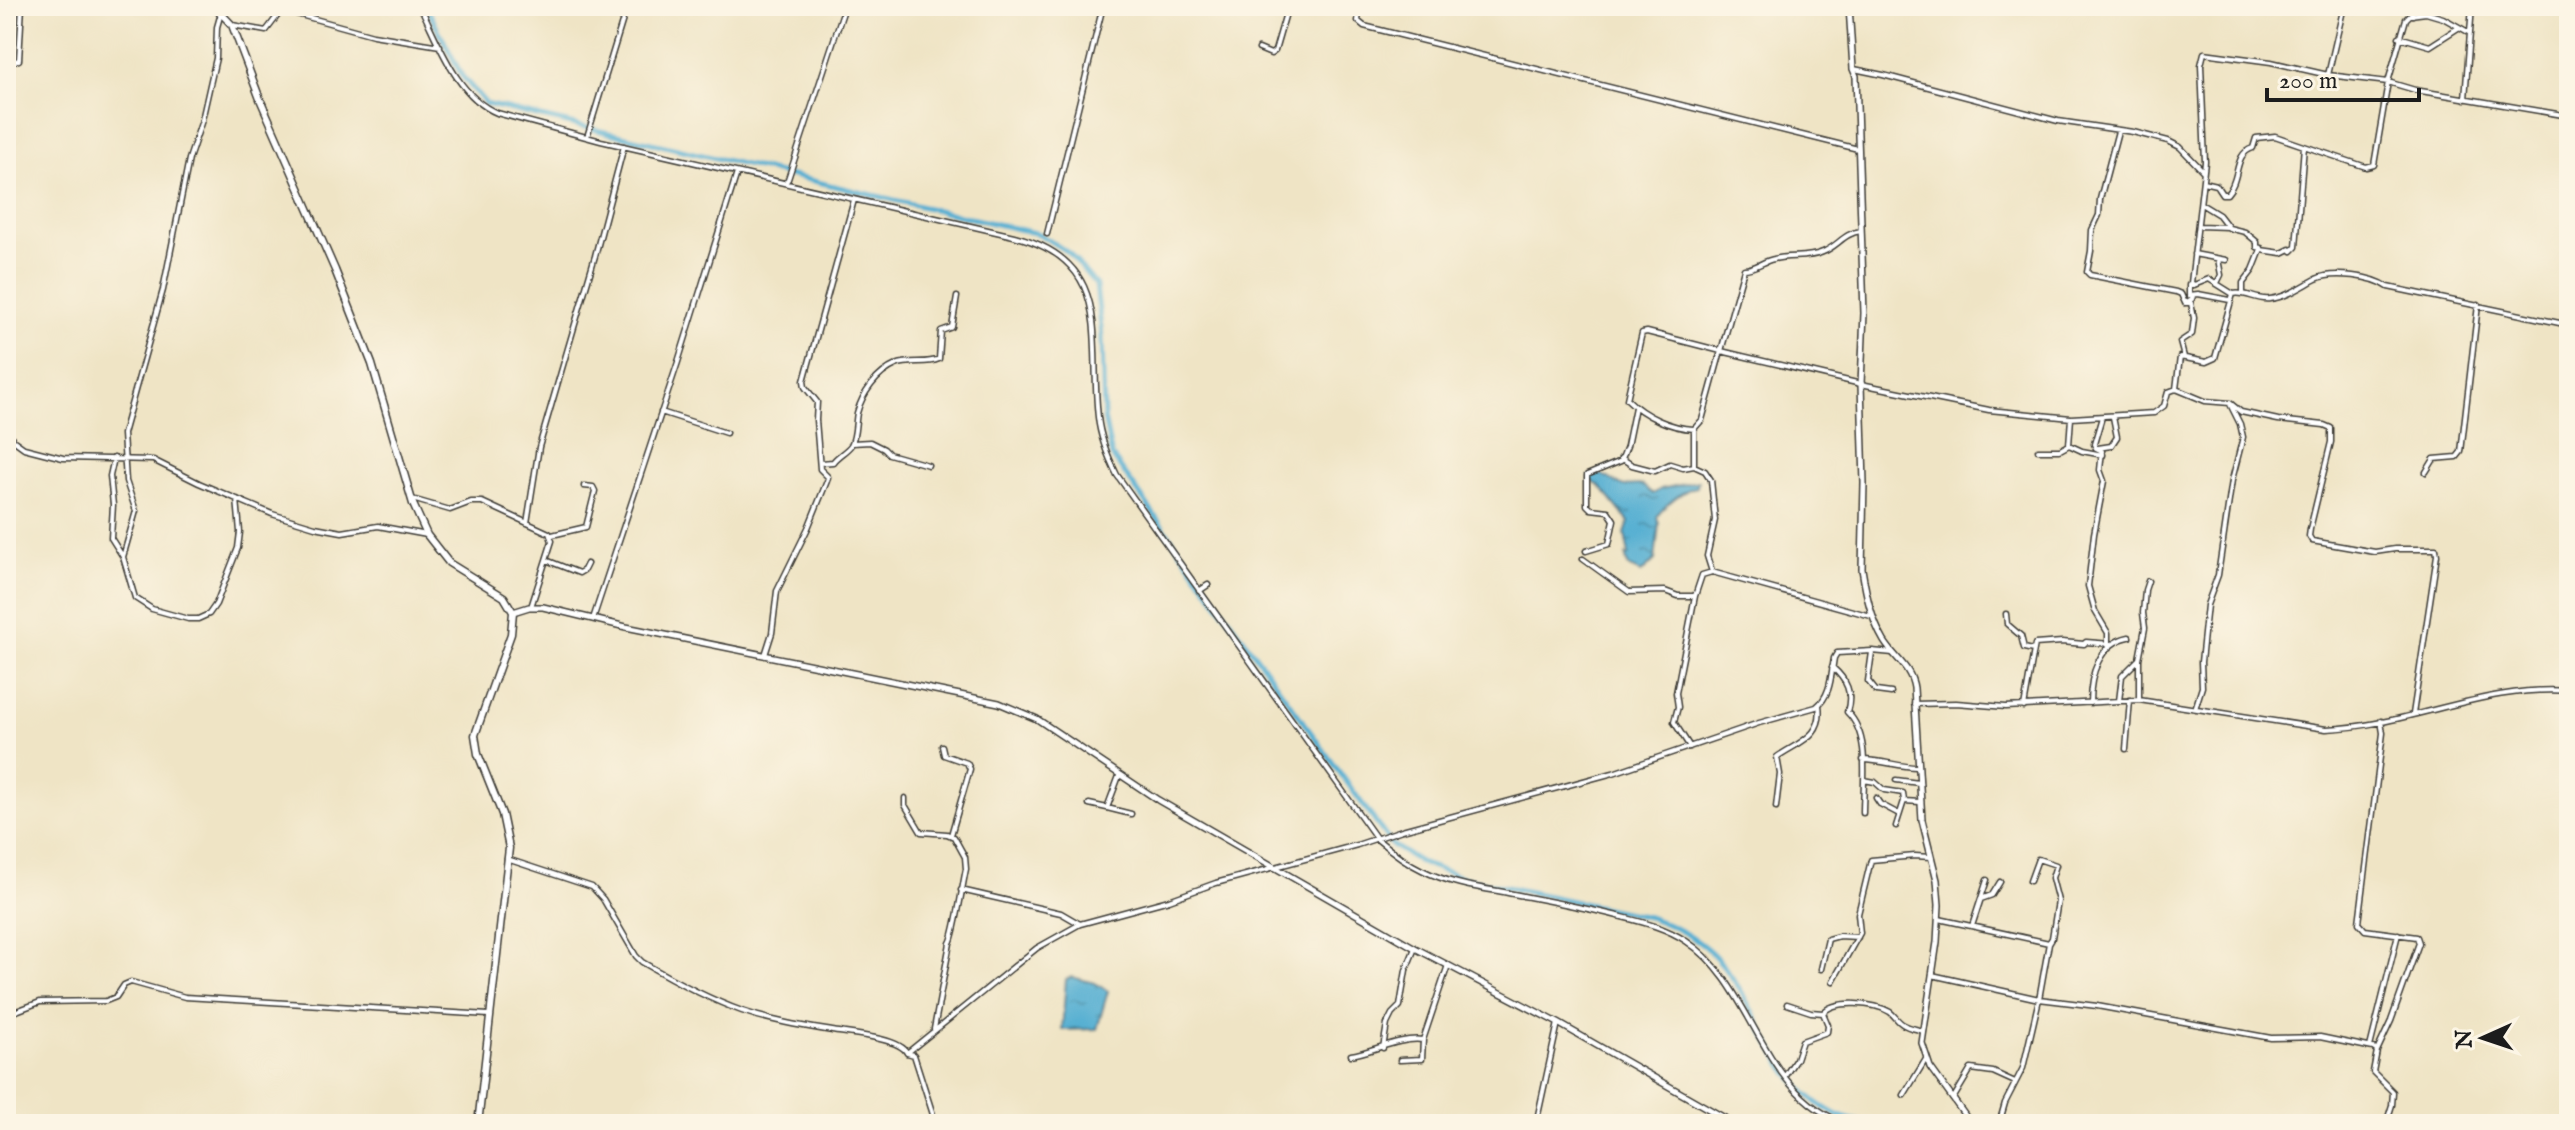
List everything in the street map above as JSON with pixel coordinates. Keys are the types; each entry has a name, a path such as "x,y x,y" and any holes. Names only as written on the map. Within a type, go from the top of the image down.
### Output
{"main road":[{"path":"214,6 232,25 260,99 335,270 372,364 412,499 427,535 449,563 504,597 513,612 511,634 475,735 478,754 502,814 509,848 478,1124"}],"street":[{"path":"6,64 19,60 22,6"},
{"path":"420,6 458,79 482,106 512,118 1034,241 1067,261 1080,277 1091,303 1098,418 1109,458 1130,495 1203,588 1379,838 1412,865 1466,886 1640,921 1686,941 1700,951 1720,976 1785,1076 1807,1102 1823,1115 1848,1124"},
{"path":"587,137 627,6"},
{"path":"787,181 845,6"},
{"path":"1047,234 1103,6"},
{"path":"1259,49 1271,54 1275,51 1288,6"},
{"path":"1360,6 1358,21 1370,28 1860,150"},
{"path":"1849,6 1856,76 1863,231 1862,569 1871,616 1893,653 1911,675 1923,831 1939,891 1939,919 1922,1043 1926,1059 1971,1124"},
{"path":"2328,75 2344,6"},
{"path":"2408,6 2413,15"},
{"path":"2465,99 2472,6"},
{"path":"2532,6 2569,13"},
{"path":"232,25 263,33 284,8 373,35 441,46"},
{"path":"123,557 136,511 126,481 123,434 163,290 185,177 216,58 217,27 221,13"},
{"path":"2203,182 2216,185 2222,194 2227,194 2239,171 2243,151 2253,148 2256,138 2275,136 2373,167 2388,82 2406,19 2426,13 2443,18 2470,33"},
{"path":"2399,37 2430,46 2458,28"},
{"path":"2194,285 2191,283 2204,167 2201,65 2204,53 2271,62 2328,75 2388,82 2415,90 2569,116"},
{"path":"1853,69 2058,121 2173,142 2204,167"},
{"path":"2118,130 2100,199 2099,215 2092,230 2087,272 2176,292 2181,294 2185,303"},
{"path":"527,523 539,447 624,145"},
{"path":"2199,226 2245,232 2257,242 2257,247 2270,253 2282,253 2296,247 2304,146"},
{"path":"593,619 719,236 737,171"},
{"path":"765,655 772,633 777,591 808,528 828,477 820,469 817,402 804,381 854,200"},
{"path":"2201,204 2219,215 2229,228"},
{"path":"1863,231 1848,234 1814,257 1787,257 1744,269 1721,351 1702,420 1699,426 1694,429 1670,426 1635,406 1627,397 1642,333 1647,332 1721,351 1861,384 1989,410 2071,418 2113,417 2157,412 2164,406 2168,392 2176,389 2205,401 2230,403 2241,412 2324,425 2331,428 2331,442 2310,539 2353,549 2426,548 2437,551 2413,714"},
{"path":"2243,293 2243,283 2253,270 2259,252 2264,249"},
{"path":"2194,254 2226,260"},
{"path":"2217,283 2221,275 2218,259"},
{"path":"2189,295 2189,285 2206,279 2233,294 2272,299 2317,278 2369,277 2388,287 2569,325"},
{"path":"2176,389 2180,357 2206,362 2215,358 2233,294"},
{"path":"2185,303 2192,299 2193,296 2189,295"},
{"path":"2189,295 2230,300"},
{"path":"820,463 833,462 852,443 857,413 868,388 886,371 898,364 939,359 941,331 952,327 957,297"},
{"path":"2184,357 2180,342 2192,334 2194,320 2191,303 2185,303"},
{"path":"2426,472 2434,459 2457,457 2461,452 2478,305"},
{"path":"2195,709 2202,687 2201,662 2207,605 2218,575 2232,480 2243,437 2230,403"},
{"path":"1586,551 1609,544 1614,520 1608,511 1591,509 1587,505 1587,475 1614,465 1621,458 1627,446 1635,406"},
{"path":"661,412 726,433"},
{"path":"2090,703 2097,662 2110,644 2088,586 2104,481 2100,470 2102,451 2094,444 2102,417"},
{"path":"2096,448 2111,446 2117,437 2113,417"},
{"path":"2069,445 2071,418"},
{"path":"6,427 16,444 63,458 144,458 160,462 199,483 287,519 334,531 378,526 427,535"},
{"path":"1694,429 1694,466"},
{"path":"852,443 870,442 889,454 928,465"},
{"path":"2038,450 2060,450 2069,445"},
{"path":"2069,445 2103,455"},
{"path":"114,458 110,476 113,505 110,532 123,557 131,590 142,604 188,619 204,618 216,604 235,558 240,539 237,499"},
{"path":"1621,458 1632,465 1655,471 1670,464 1683,468 1694,466 1705,471 1711,480 1715,520 1707,556 1712,572"},
{"path":"412,499 450,510 471,502 482,502 552,535 586,527 595,491 593,487 584,486"},
{"path":"531,607 552,535"},
{"path":"1583,559 1629,592 1665,591 1678,596 1695,596"},
{"path":"546,560 579,573 587,564"},
{"path":"1690,747 1674,722 1678,707 1676,693 1700,577 1712,572 1871,616"},
{"path":"2139,700 2139,659 2145,628 2143,613 2148,581"},
{"path":"513,612 531,607 551,609 999,703 1037,719 1119,776 1415,948 1558,1023 1735,1124"},
{"path":"2006,614 2007,624 2021,636 2025,649 2033,650"},
{"path":"2024,707 2033,650 2037,643 2110,644 2129,637"},
{"path":"1872,651 1868,681 1876,691 1891,693"},
{"path":"907,1053 1037,948 1080,924 1626,770 1819,705 1827,693 1837,653 1893,653"},
{"path":"2119,701 2122,676 2139,659"},
{"path":"1832,667 1848,685 1847,712 1855,718 1858,726 1863,760 1863,813"},
{"path":"1914,704 2024,707 2139,700 2326,729 2345,728 2515,691 2569,691"},
{"path":"2126,749 2130,700"},
{"path":"1776,807 1780,774 1777,757 1802,743 1814,731 1820,717 1819,705"},
{"path":"2384,720 2359,923 2365,930 2417,937 2419,943 2377,1051 2373,1072 2390,1088 2393,1098 2386,1124"},
{"path":"942,746 944,755 967,763 970,769 951,835"},
{"path":"1863,760 1917,767"},
{"path":"1107,808 1119,776"},
{"path":"1863,780 1875,782 1886,790 1901,792 1904,801 1896,826"},
{"path":"1896,780 1919,783"},
{"path":"905,798 905,805 921,832 951,835 956,839 965,860 954,924 955,936 950,943 937,1023 933,1031"},
{"path":"1876,798 1880,804 1899,814"},
{"path":"1904,801 1920,802"},
{"path":"1089,804 1131,814"},
{"path":"1833,981 1859,937 1858,914 1871,860 1930,857"},
{"path":"507,859 592,887 603,899 636,956 650,967 700,992 761,1017 896,1043 914,1055 919,1065 936,1124"},
{"path":"1999,1124 2005,1103 2023,1068 2039,999 2058,901 2052,878 2056,865 2038,859 2030,881"},
{"path":"1972,926 1987,880"},
{"path":"1981,899 1992,895 2000,882"},
{"path":"961,890 1061,913 1080,924"},
{"path":"1939,919 2049,943"},
{"path":"2370,1047 2398,934"},
{"path":"1821,969 1828,939 1859,937"},
{"path":"1383,1048 1387,1024 1400,1006 1406,970 1415,948"},
{"path":"1400,1060 1422,1059 1423,1040 1451,967"},
{"path":"1932,975 2039,999 2097,1006 2271,1038 2320,1037 2377,1051"},
{"path":"6,1015 40,1002 111,1000 124,985 131,982 185,997 489,1015"},
{"path":"1823,1013 1827,1008 1842,1003 1861,1005 1888,1011 1904,1026 1923,1031"},
{"path":"1787,1004 1823,1013"},
{"path":"1785,1076 1802,1041 1827,1032 1828,1025 1823,1013"},
{"path":"1536,1124 1558,1023"},
{"path":"1351,1055 1408,1039 1423,1040"},
{"path":"1904,1095 1926,1059"},
{"path":"1953,1099 1971,1069 1993,1072 2015,1082"}],"water":[{"path":"1601,474 1622,486 1642,485 1653,494 1661,489 1698,481 1697,487 1675,498 1657,517 1655,560 1641,573 1632,569 1627,562 1626,555 1629,555 1625,534 1629,522 1600,486 1589,480 1590,475"},
{"path":"1072,977 1095,983 1108,991 1097,1029 1062,1030 1066,979"}],"waterway":[{"path":"426,6 462,76 486,104 1039,234 1069,253 1096,285 1102,336 1104,418 1112,456 1392,845 1423,864 1468,879 1648,917 1698,941 1728,972 1795,1082 1813,1100 1835,1114 1871,1124"}]}
